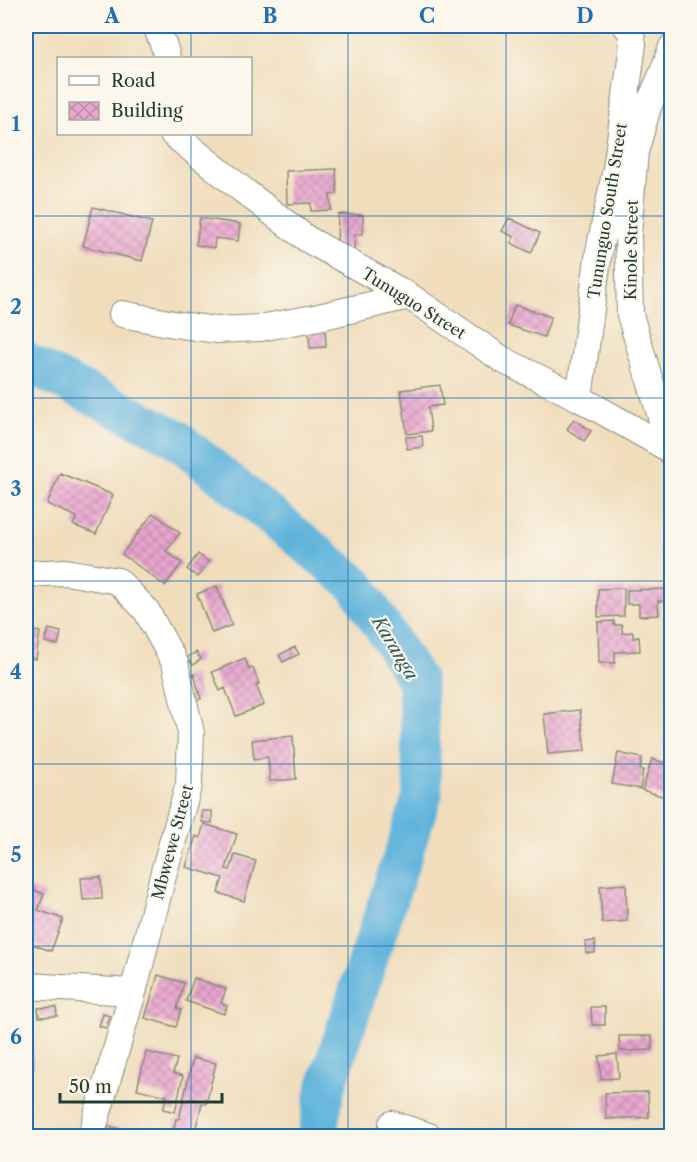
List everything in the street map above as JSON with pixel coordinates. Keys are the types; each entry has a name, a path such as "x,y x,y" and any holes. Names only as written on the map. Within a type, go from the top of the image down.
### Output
{"street":[{"path":"156,26 167,57"},
{"name":"Tununguo South Street","path":"579,398 599,251 616,169 633,45 630,28 626,26"},
{"name":"Kinole Street","path":"670,451 630,315 628,234 634,152 648,107 672,47"},
{"name":"Tunuguo Street","path":"174,135 307,239 409,296 503,360 579,398 670,451"},
{"path":"122,314 216,330 260,328 409,296"},
{"name":"Mbwewe Street","path":"26,574 66,572 118,581 146,610 175,663 191,733 189,784 91,1137"},
{"path":"26,986 133,992"},
{"path":"392,1124 429,1137"}],"building":[{"path":"336,169 337,194 330,195 331,210 311,211 311,203 287,204 286,171"},
{"path":"93,207 152,222 142,261 83,246"},
{"path":"338,214 363,215 363,234 355,234 354,249 337,248"},
{"path":"200,218 240,224 238,241 215,238 214,248 196,245"},
{"path":"509,218 540,233 531,253 511,243 514,237 502,231"},
{"path":"515,305 551,317 544,337 508,325"},
{"path":"325,324 326,347 310,348 308,325"},
{"path":"440,385 443,405 428,407 431,431 407,434 401,390"},
{"path":"574,419 591,431 584,441 567,429"},
{"path":"422,436 423,447 407,449 406,437"},
{"path":"60,473 113,495 96,534 73,525 77,517 47,504"},
{"path":"153,513 180,533 166,551 182,563 165,586 122,554"},
{"path":"198,554 209,562 198,577 187,569"},
{"path":"217,586 232,625 212,633 197,594"},
{"path":"624,588 624,616 598,617 598,589"},
{"path":"671,589 671,601 658,601 659,615 639,616 639,604 627,604 627,590"},
{"path":"26,598 31,598 27,626 26,626"},
{"path":"614,621 614,625 622,625 622,633 633,632 633,638 639,637 640,651 615,652 615,663 599,663 598,622"},
{"path":"49,629 61,632 58,645 45,642"},
{"path":"26,630 40,632 36,659 26,657"},
{"path":"295,647 299,654 283,662 279,655"},
{"path":"196,652 201,659 193,665 187,658"},
{"path":"245,658 249,669 253,668 259,684 256,685 264,705 236,716 225,688 220,691 212,672"},
{"path":"194,674 201,699 191,701 184,677"},
{"path":"580,710 585,751 548,754 544,714"},
{"path":"293,736 296,779 270,781 268,757 254,759 252,740"},
{"path":"618,753 642,758 640,789 612,784"},
{"path":"652,759 672,765 672,799 642,790"},
{"path":"202,811 212,811 212,823 202,822"},
{"path":"204,824 237,834 226,869 230,870 235,855 256,861 244,901 218,893 223,878 186,867 196,836 200,838"},
{"path":"101,877 102,899 83,900 81,878"},
{"path":"626,884 627,921 602,923 600,886"},
{"path":"26,887 44,894 38,910 63,919 51,951 26,942"},
{"path":"595,941 595,953 586,953 585,942"},
{"path":"158,975 184,983 177,1008 181,1010 176,1027 145,1018"},
{"path":"194,978 226,989 221,1003 227,1006 224,1014 186,1001"},
{"path":"56,1007 57,1016 39,1017 38,1008"},
{"path":"591,1007 605,1007 605,1025 592,1025"},
{"path":"103,1014 110,1016 106,1028 99,1026"},
{"path":"26,1026 32,1026 33,1069 26,1069"},
{"path":"619,1036 652,1036 652,1050 620,1051"},
{"path":"146,1052 177,1059 173,1073 183,1076 175,1112 163,1109 167,1096 137,1089"},
{"path":"617,1054 619,1078 601,1079 599,1056"},
{"path":"193,1058 216,1063 206,1104 202,1103 194,1136 173,1132 176,1119 179,1119"},
{"path":"648,1092 649,1117 606,1119 605,1093"},
{"path":"99,1124 135,1132 134,1136 96,1136"},
{"path":"142,1130 177,1135 141,1136"}],"waterway":[{"name":"Karanga","path":"26,362 174,437 356,585 417,681 423,794 325,1091 317,1136"}]}
